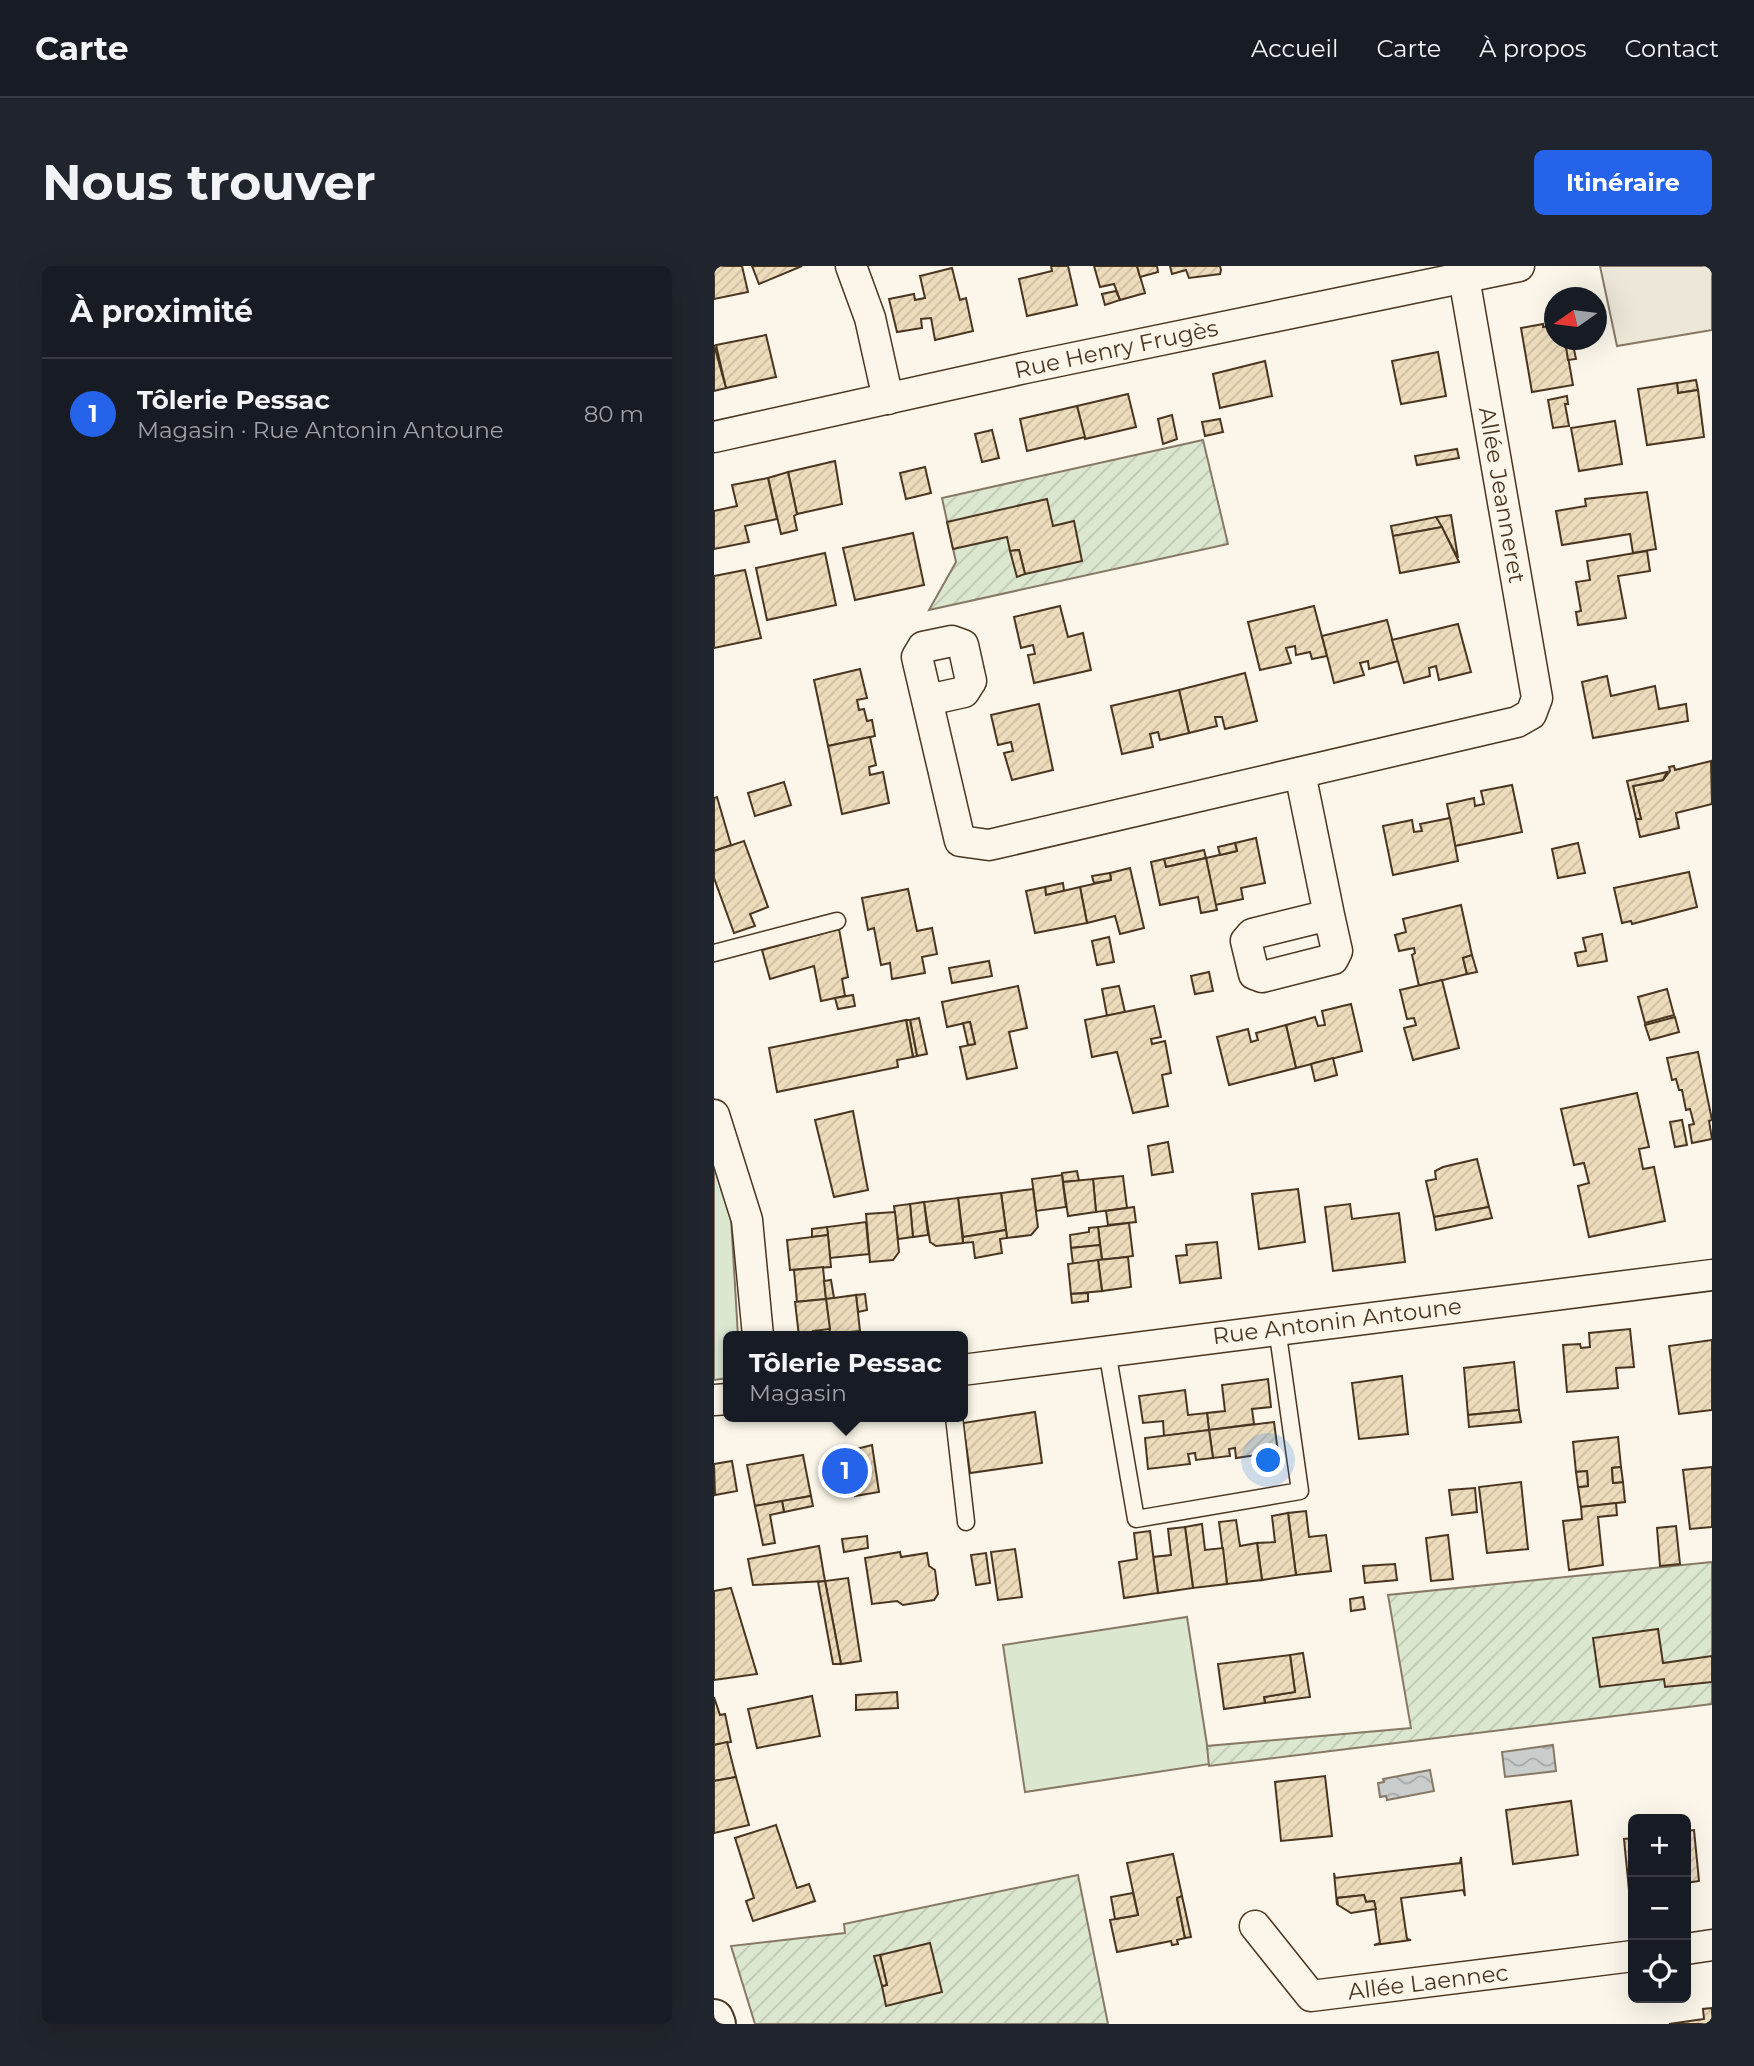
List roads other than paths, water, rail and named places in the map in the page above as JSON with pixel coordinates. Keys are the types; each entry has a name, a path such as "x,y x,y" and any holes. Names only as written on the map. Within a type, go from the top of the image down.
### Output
{"main road":[{"path":"714,2019 716,2024"}],"street":[{"path":"851,266 870,318 888,398"},
{"name":"Rue Henry Frugès","path":"714,437 1463,271 1519,266"},
{"name":"Allée Jeanneret","path":"1300,774 1517,722 1531,714 1537,698 1463,271"},
{"path":"928,700 960,841 989,845 1300,774 1329,915"},
{"path":"714,1115 747,1220 758,1331"},
{"name":"Rue Antonin Antoune","path":"968,1369 1712,1275"},
{"name":"Allée Laennec","path":"1255,1926 1311,1996 1628,1957"},
{"path":"1691,1948 1712,1945"}],"lane":[{"path":"714,953 837,921"},
{"path":"1107,1351 1136,1519 1300,1491 1277,1328"},
{"path":"955,1422 967,1522"}],"water":[{"path":"1553,1745 1556,1771 1505,1777 1502,1752"},
{"path":"1430,1770 1434,1791 1387,1800 1386,1796 1380,1797 1378,1783 1384,1782 1383,1779"}],"place":[{"name":"Tôlerie Pessac","path":"845,1471"}]}
